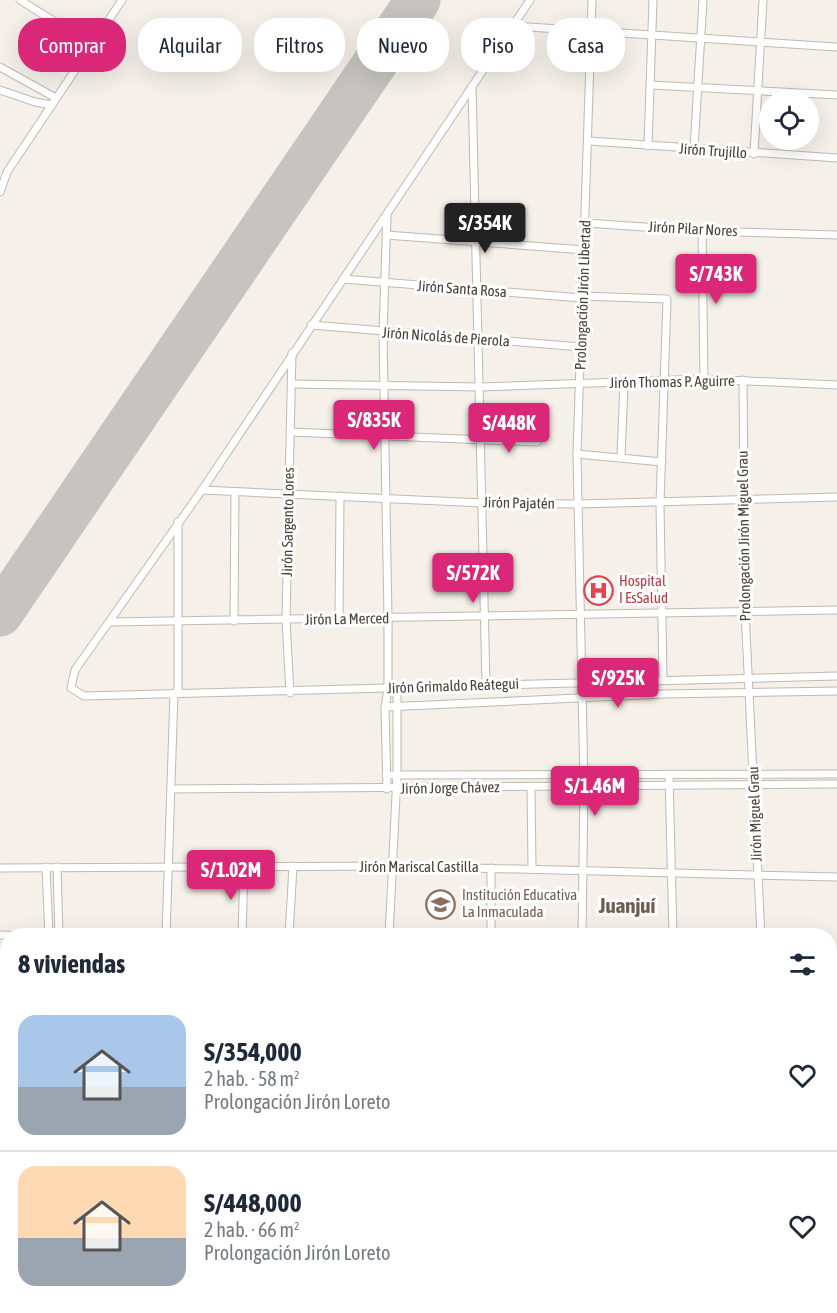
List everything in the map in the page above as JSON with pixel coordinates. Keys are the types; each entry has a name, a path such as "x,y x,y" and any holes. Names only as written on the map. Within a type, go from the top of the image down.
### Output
{"street":[{"path":"20,0 49,18"},
{"path":"110,18 122,0"},
{"path":"518,18 530,0"},
{"name":"Prolongación Jirón Libertad","path":"591,18 592,0"},
{"path":"648,146 653,0"},
{"path":"694,149 703,0"},
{"path":"754,154 763,0"},
{"path":"625,32 837,47"},
{"path":"0,67 54,101"},
{"path":"0,192 4,171 74,72"},
{"path":"110,622 202,490 292,352 482,72"},
{"name":"Prolongación Jirón Libertad","path":"582,928 584,784 577,454 590,72"},
{"path":"472,86 486,685"},
{"path":"651,86 697,87 756,93 837,95"},
{"path":"0,90 35,102 54,101"},
{"name":"Jirón Trujillo","path":"589,141 837,158"},
{"path":"387,214 382,333 386,436 388,618 388,688 385,707 386,776 391,789 392,867 389,928"},
{"name":"Jirón Pilar Nores","path":"586,223 702,231 837,235"},
{"path":"702,231 704,379"},
{"path":"386,235 585,250"},
{"name":"Jirón Santa Rosa","path":"343,279 582,297 667,299 665,381"},
{"name":"Jirón Nicolás de Pierola","path":"311,325 382,333 581,347"},
{"name":"Jirón Sargento Lores","path":"290,693 286,620 292,352"},
{"name":"Jirón Thomas P. Aguirre","path":"292,384 480,387 580,383 624,384 704,379 837,385"},
{"name":"Prolongación Jirón Miguel Grau","path":"743,380 744,611 749,692"},
{"path":"663,680 660,503 665,381"},
{"path":"621,456 624,384"},
{"path":"290,432 537,442"},
{"path":"577,454 621,456 662,462"},
{"name":"Jirón Pajatén","path":"202,490 483,503 743,502 837,497"},
{"path":"234,621 235,493"},
{"path":"339,620 340,496"},
{"path":"166,928 166,867 176,693 178,522"},
{"name":"Jirón La Merced","path":"110,622 178,623 837,610"},
{"name":"Jirón Grimaldo Reátegui","path":"110,622 75,670 71,688 84,696 290,693 581,682 837,676"},
{"path":"391,789 397,775 397,688"},
{"name":"Jirón Grimaldo Reátegui","path":"385,707 749,692 837,691"},
{"name":"Jirón Miguel Grau","path":"749,692 761,928"},
{"name":"Jirón Jorge Chávez","path":"386,776 753,772 837,774"},
{"path":"669,774 673,928"},
{"name":"Jirón Jorge Chávez","path":"172,789 391,789 584,784 837,784"},
{"path":"531,787 532,868"},
{"path":"46,867 49,928"},
{"path":"57,867 59,928"},
{"path":"242,928 244,867"},
{"path":"289,928 293,867"},
{"name":"Jirón Mariscal Castilla","path":"0,868 532,868 837,877"},
{"path":"490,868 491,928"}],"runway":[{"path":"0,614 418,0"}],"place":[{"name":"Hospital I EsSalud","path":"598,590"},
{"name":"Institución Educativa La Inmaculada","path":"441,904"}],"district":[{"name":"Juanjuí","path":"627,906"}]}
